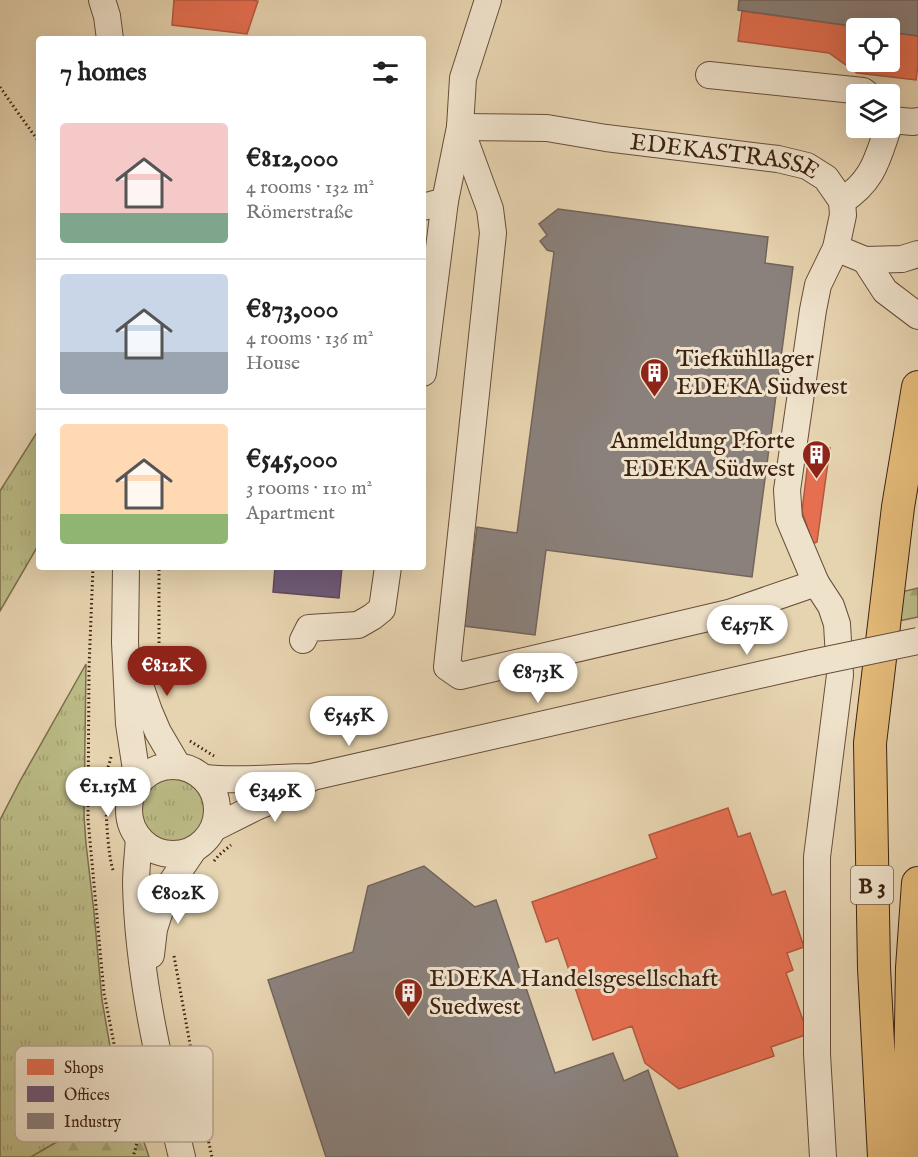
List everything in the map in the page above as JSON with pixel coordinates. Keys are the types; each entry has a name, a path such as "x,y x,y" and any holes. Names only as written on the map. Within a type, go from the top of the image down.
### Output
{"main road":[{"name":"B 3","path":"884,1157 874,968 870,743 898,507 918,387"},
{"name":"B 3","path":"907,1157 912,968 918,883"}],"street":[{"path":"102,0 110,36"},
{"path":"426,327 434,204 460,127 463,78 488,0"},
{"path":"709,75 846,89"},
{"path":"900,122 918,121"},
{"path":"460,127 489,209 493,233 447,666 460,676 729,613 816,583"},
{"name":"EDEKASTRASSE","path":"460,127 547,128 606,138 778,159 807,166 826,178 842,201 843,215 836,248 818,285 813,310 786,490 789,519 816,583 831,606 837,624 840,675 817,857 817,1054 823,1157"},
{"path":"842,201 856,192 867,179 884,138"},
{"path":"836,248 865,261 913,261"},
{"path":"865,261 885,291 918,316"},
{"path":"126,570 129,724 138,783"},
{"path":"303,640 309,628 358,625 382,609 388,570"},
{"path":"203,856 164,854 150,848 139,838 131,825 128,810 131,796 138,783 149,772 163,766 178,765 192,770 212,768 228,780 312,777 918,640"},
{"path":"126,642 149,711 158,732 178,765"},
{"path":"147,994 154,929 167,889 203,856 206,841 214,828 218,804 213,790 212,768"},
{"path":"214,828 283,796 312,777"},
{"path":"139,838 136,882 138,924 147,994 158,1046"},
{"path":"179,1142 182,1157"}],"path":[{"path":"0,87 36,138"},
{"path":"93,570 89,658 88,819 105,993 115,1046"},
{"path":"159,570 158,665 160,676"},
{"path":"186,736 212,768"},
{"path":"132,743 113,751 107,773 107,800 111,868 119,879 136,882"},
{"path":"203,856 219,855 235,842"},
{"path":"174,955 190,1046"},
{"path":"133,1157 137,1142"},
{"path":"209,1142 212,1157"}],"green space":[{"path":"36,434 36,549 0,611 0,491"},
{"path":"918,588 918,617 894,622 901,592"},
{"path":"86,664 84,816 102,1000 110,1046 15,1046 15,1142 57,1142 31,1157 0,1157 0,820"},
{"path":"172,779 185,782 196,789 203,800 206,813 203,826 196,837 185,844 172,847 159,844 148,837 141,826 138,813 141,800 148,789 159,782"},
{"path":"57,1142 144,1142 149,1157 31,1157"}],"building: Shops":[{"path":"174,0 258,1 247,34 172,25"},
{"path":"742,11 846,25 846,65 829,53 738,41"},
{"path":"900,33 918,36 916,80 857,73 900,72"},
{"name":"Anmeldung Pforte EDEKA Südwest","path":"810,445 830,448 817,542 815,543 812,541 802,511"},
{"path":"728,808 738,837 750,833 772,895 785,891 804,947 787,953 793,970 786,973 808,1034 771,1047 774,1056 679,1089 645,1063 632,1026 593,1040 558,938 546,942 532,902 657,858 649,835"}],"building: Offices":[{"path":"275,570 342,570 339,598 273,592"}],"building: Industry":[{"path":"739,0 918,0 918,36 900,33 900,18 846,18 846,25 738,10"},
{"name":"Tiefkühllager EDEKA Südwest","path":"558,209 768,237 765,263 793,267 752,577 546,550 535,635 464,626 477,527 517,533 554,252 547,250 540,241 547,235 539,224"},
{"name":"EDEKA Handelsgesellschaft Suedwest","path":"424,866 475,907 496,900 555,1073 613,1053 624,1081 648,1070 678,1157 326,1157 268,980 353,952 368,886"}],"place":[{"name":"Tiefkühllager EDEKA Südwest","path":"655,398"},
{"name":"Anmeldung Pforte EDEKA Südwest","path":"816,480"},
{"name":"EDEKA Handelsgesellschaft Suedwest","path":"408,1018"}]}
